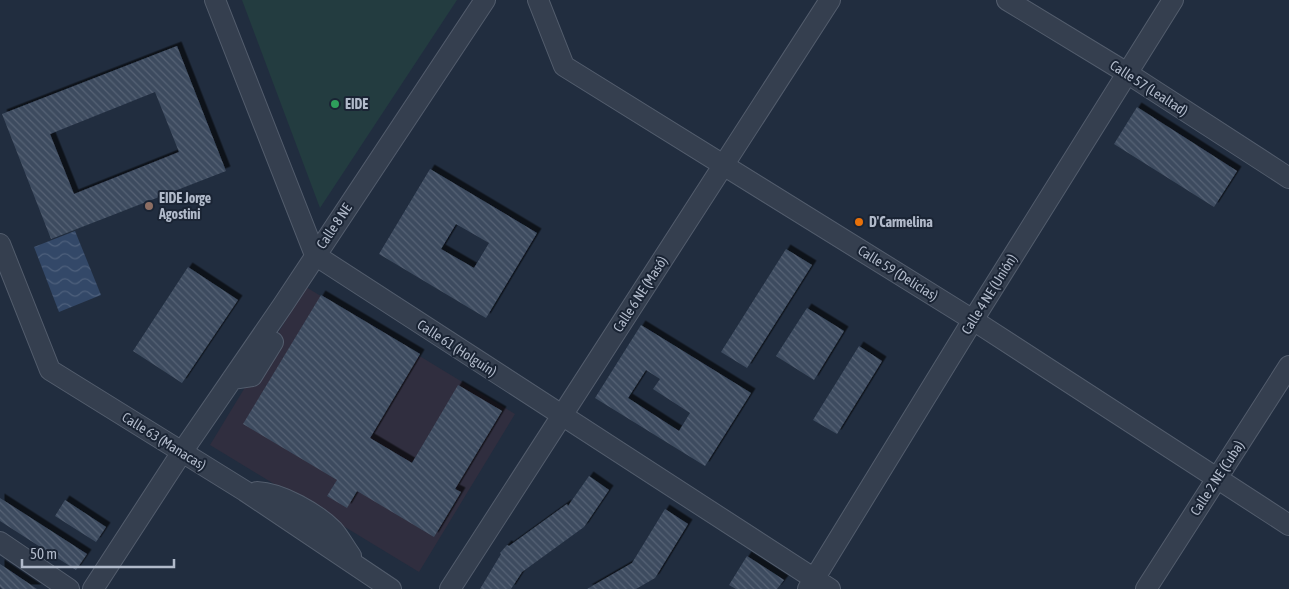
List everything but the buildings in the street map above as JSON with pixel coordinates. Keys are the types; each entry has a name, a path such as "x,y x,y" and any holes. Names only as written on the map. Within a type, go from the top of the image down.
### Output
{"street":[{"path":"215,0 315,255"},
{"name":"Calle 8 NE","path":"94,589 182,452 485,0"},
{"name":"Calle 59 (Delicias)","path":"538,0 564,66 973,320 1289,525"},
{"name":"Calle 6 NE (Masó)","path":"450,589 830,0"},
{"name":"Calle 57 (Lealtad)","path":"1007,0 1127,73 1289,178"},
{"name":"Calle 4 NE (Unión)","path":"817,586 973,320 1173,0"},
{"name":"Calle 63 (Manacas)","path":"0,244 50,370 246,491 356,564 390,589"},
{"name":"Calle 61 (Holguín)","path":"315,255 562,415 817,586"},
{"name":"Calle 2 NE (Cuba)","path":"1146,589 1289,366"},
{"path":"0,542 69,589"}],"shaded area":[{"path":"306,287 515,414 419,572 210,445"}],"green space":[{"name":"EIDE","path":"242,0 457,0 320,208"}],"water":[{"path":"75,231 101,295 59,312 34,247"}],"place":[{"name":"EIDE","path":"335,104"},
{"name":"EIDE Jorge Agostini","path":"149,206"},
{"name":"D'Carmelina","path":"859,222"}]}
